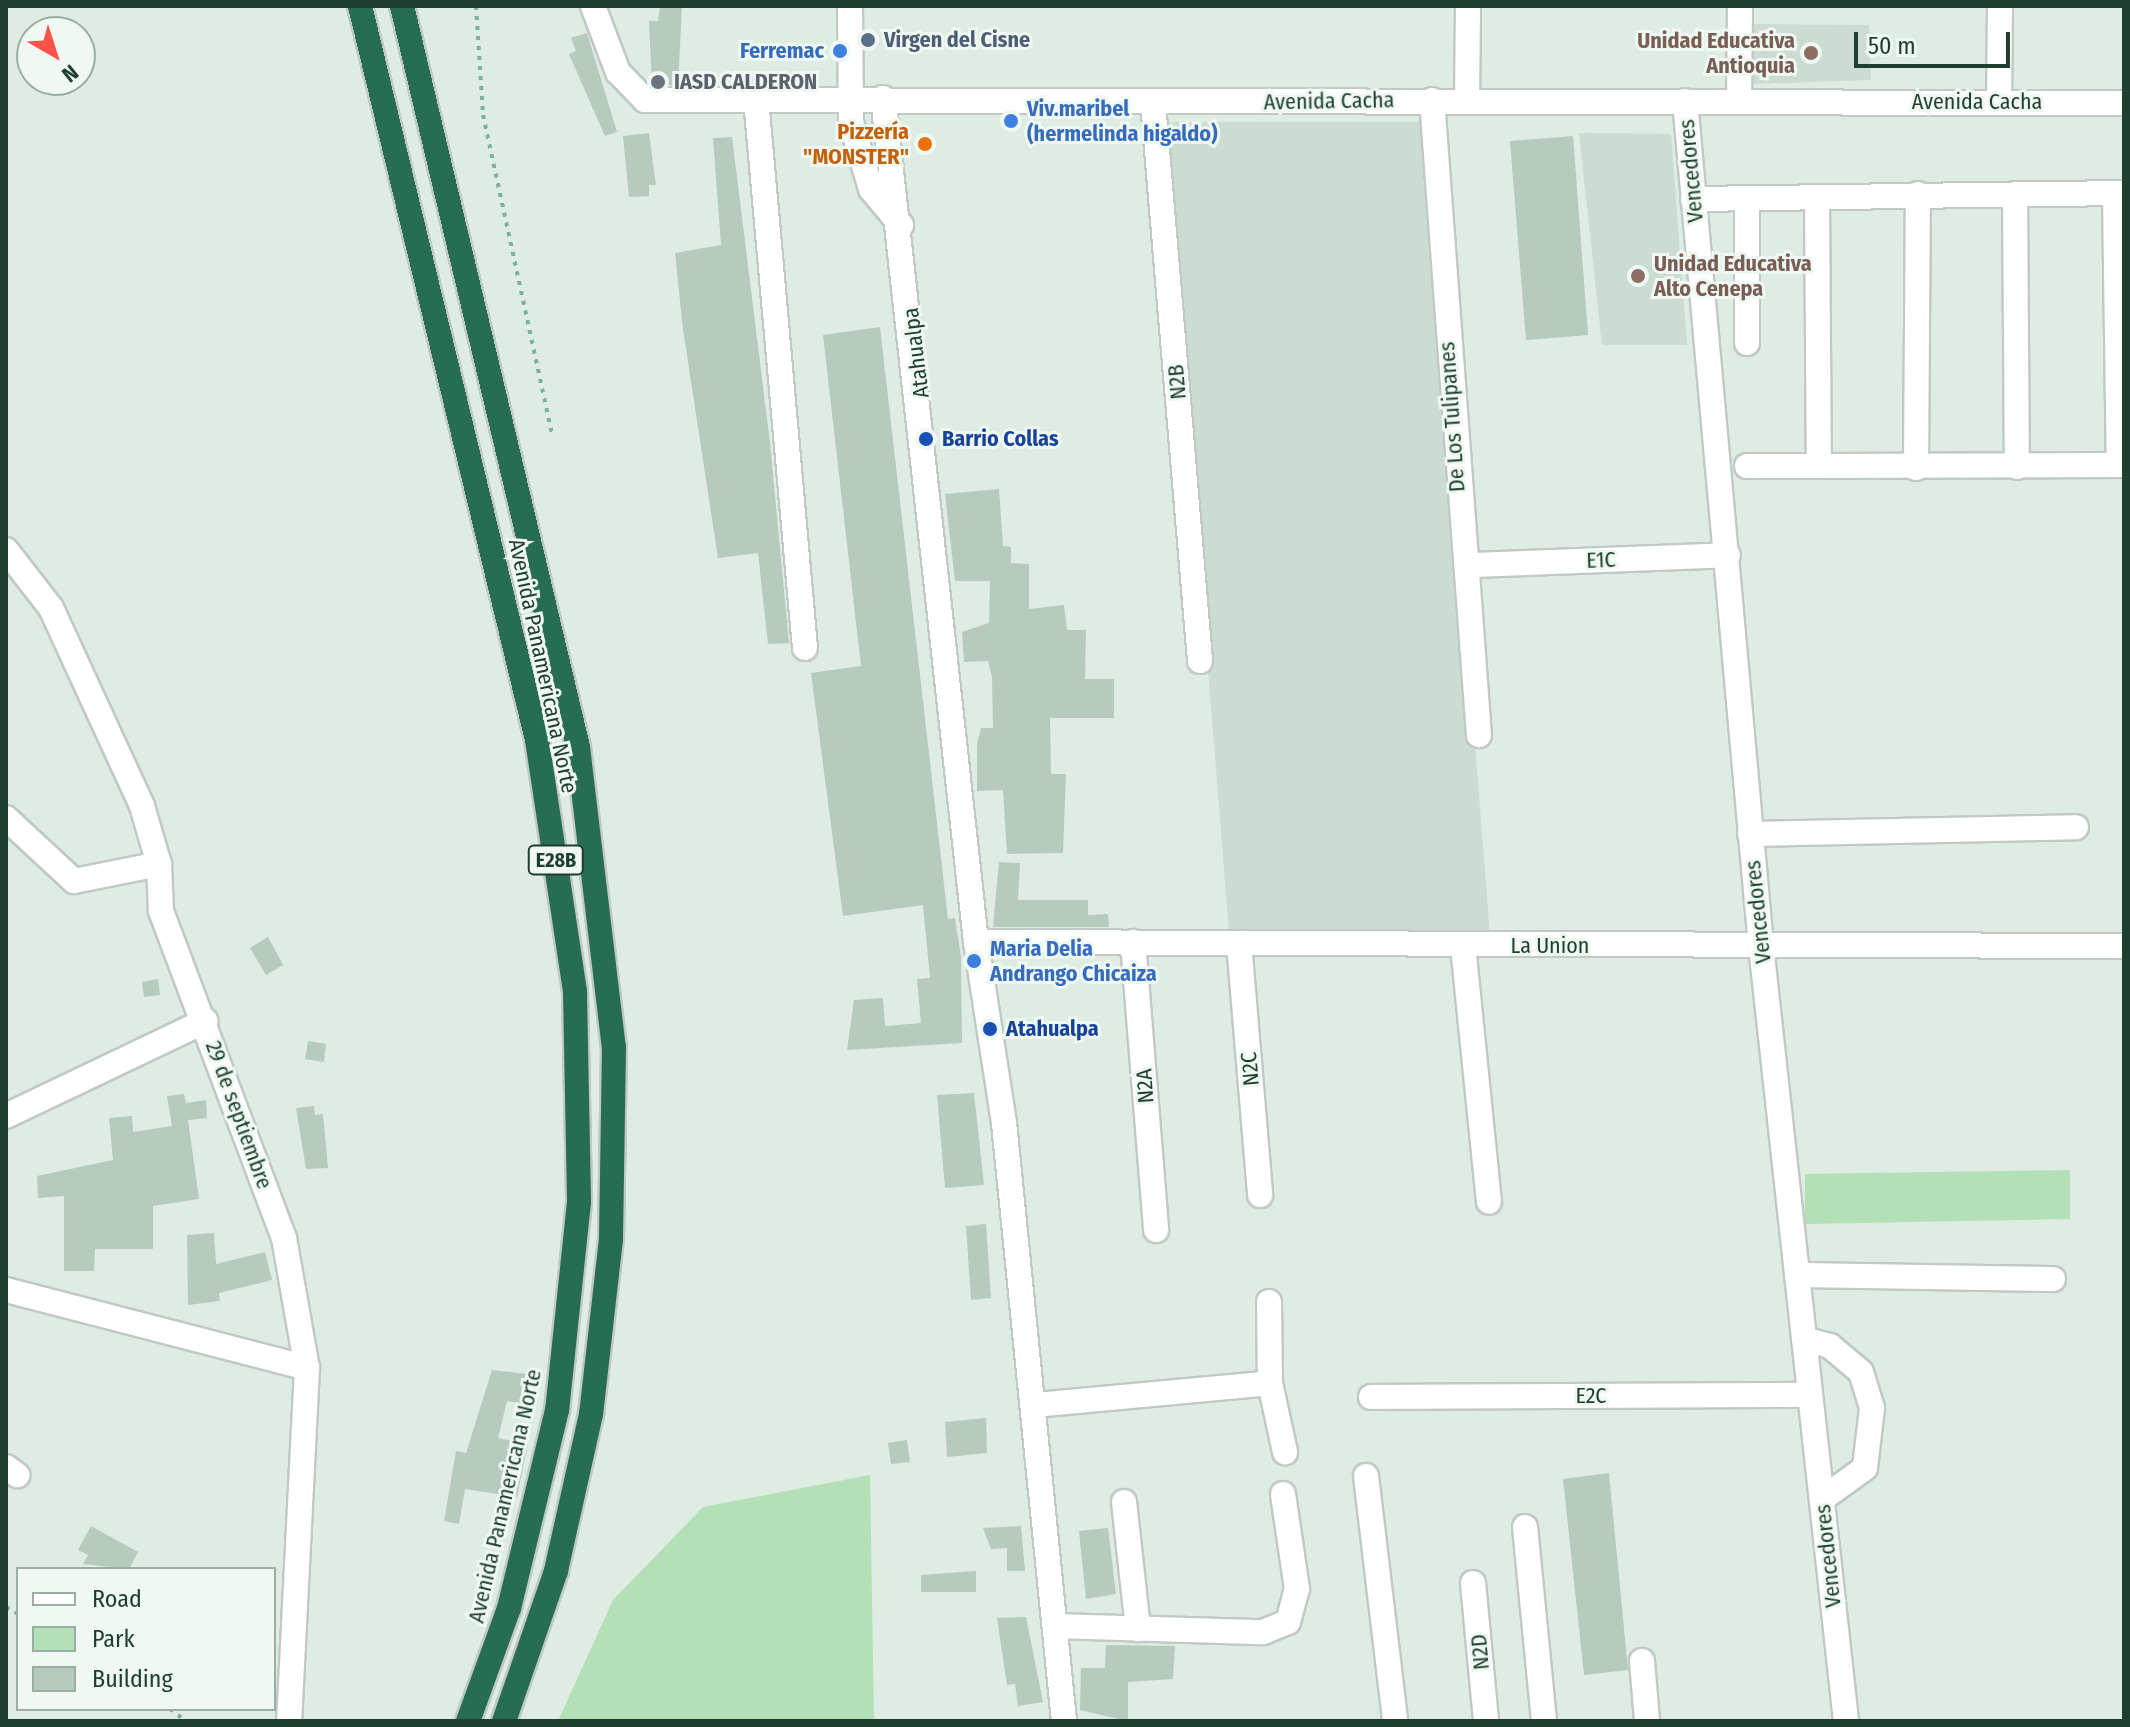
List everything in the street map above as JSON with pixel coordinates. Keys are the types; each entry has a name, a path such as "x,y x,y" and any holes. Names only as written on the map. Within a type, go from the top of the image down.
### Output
{"highway":[{"name":"Avenida Panamericana Norte","path":"360,6 537,740 577,1023 579,1202 557,1410 509,1608 468,1721"},
{"name":"Avenida Panamericana Norte","path":"402,6 578,747 614,1047 611,1239 591,1414 556,1571 504,1721"}],"street":[{"name":"Avenida Cacha","path":"593,6 618,72 642,99 2124,103"},
{"path":"850,6 846,98 871,189 901,225"},
{"path":"1467,101 1468,6"},
{"path":"1739,101 1740,6"},
{"path":"1999,102 2000,6"},
{"name":"Atahualpa","path":"883,98 901,225 976,942 1035,1405 1064,1721"},
{"path":"756,99 805,648"},
{"name":"De Los Tulipanes","path":"1432,100 1479,735"},
{"name":"Vencedores","path":"1685,101 1761,946 1846,1721"},
{"name":"N2B","path":"1153,102 1200,661"},
{"path":"1693,199 2119,193 2121,465 1916,468 1747,466"},
{"path":"1916,468 1918,194"},
{"path":"2015,194 2017,467"},
{"path":"1817,198 1819,466"},
{"path":"1747,199 1747,343"},
{"name":"29 de septiembre","path":"6,550 51,608 142,806 159,864 161,911 205,1021 284,1238 307,1368 289,1721"},
{"name":"E1C","path":"1473,565 1728,555"},
{"path":"6,818 74,881 159,864"},
{"path":"1750,834 2076,827"},
{"name":"La Union","path":"976,942 2124,946"},
{"name":"N2A","path":"1133,942 1156,1230"},
{"name":"N2C","path":"1239,943 1260,1195"},
{"path":"1463,946 1489,1202"},
{"path":"6,1116 205,1021"},
{"path":"1797,1275 2053,1279"},
{"path":"6,1290 307,1368"},
{"path":"1269,1302 1270,1383 1285,1452"},
{"path":"1804,1339 1830,1346 1861,1372 1872,1408 1865,1468 1822,1499"},
{"path":"1035,1405 1270,1383"},
{"name":"E2C","path":"1371,1397 1810,1395"},
{"path":"1366,1476 1395,1721"},
{"path":"1055,1626 1263,1632 1288,1622 1297,1589 1283,1494"},
{"path":"1124,1502 1138,1629"},
{"path":"1525,1527 1544,1721"},
{"name":"N2D","path":"1473,1583 1486,1721"},
{"path":"1642,1661 1647,1721"}],"path":[{"path":"476,6 483,115 552,433"}],"shaded area":[{"name":"Unidad Educativa Antioquia","path":"1750,24 1869,25 1871,80 1752,84"},
{"path":"1164,122 1426,122 1490,935 1229,931"},
{"name":"Unidad Educativa Alto Cenepa","path":"1579,133 1671,134 1687,345 1602,345"}],"green space":[{"path":"2070,1170 2070,1219 1805,1224 1805,1174"},
{"path":"870,1475 874,1721 558,1721 613,1600 703,1507"}],"building":[{"path":"660,6 682,6 678,85 652,85 649,21 658,21"},
{"path":"587,33 617,132 605,136 569,54 576,51 571,38"},
{"path":"649,133 656,185 649,185 649,196 629,197 623,136"},
{"path":"1573,136 1588,335 1526,340 1510,141"},
{"path":"732,137 770,443 789,643 768,644 758,553 718,558 683,329 675,253 721,245 713,138"},
{"path":"880,327 948,919 955,918 961,957 962,1043 847,1050 854,1000 883,998 885,1026 921,1023 917,979 930,978 923,905 843,916 811,673 861,666 823,335"},
{"path":"999,489 1003,546 1011,547 1011,563 1029,564 1029,609 1064,605 1067,630 1086,630 1085,679 1114,679 1114,718 1050,718 1051,774 1066,774 1063,853 1007,854 1003,790 977,791 977,744 981,728 993,728 992,677 988,661 964,662 962,632 989,623 990,581 955,581 945,494"},
{"path":"999,862 1020,863 1018,900 1088,900 1088,915 1108,914 1109,927 993,927"},
{"path":"268,937 283,965 266,975 250,948"},
{"path":"158,979 160,995 144,997 142,982"},
{"path":"308,1041 326,1044 324,1062 305,1059"},
{"path":"974,1093 984,1185 945,1188 937,1095"},
{"path":"184,1094 186,1103 206,1100 207,1118 188,1120 199,1199 153,1206 153,1249 95,1249 94,1271 64,1271 64,1196 38,1198 37,1176 113,1160 109,1118 132,1116 133,1132 172,1126 167,1096"},
{"path":"314,1106 315,1115 323,1114 328,1168 306,1169 296,1108"},
{"path":"986,1224 991,1298 971,1300 966,1226"},
{"path":"214,1233 216,1264 265,1252 272,1280 219,1293 220,1301 188,1305 187,1235"},
{"path":"492,1370 527,1374 520,1403 507,1401 498,1438 528,1444 517,1497 465,1489 459,1524 444,1521 456,1451 466,1453"},
{"path":"986,1418 987,1453 947,1457 945,1422"},
{"path":"907,1440 910,1462 891,1464 888,1443"},
{"path":"1609,1473 1628,1670 1584,1675 1563,1479"},
{"path":"91,1526 138,1552 130,1567 111,1567 83,1564 88,1555 78,1550"},
{"path":"1021,1526 1025,1571 1007,1571 1007,1548 991,1549 983,1528"},
{"path":"1108,1528 1116,1594 1086,1599 1079,1531"},
{"path":"976,1571 976,1592 921,1592 921,1575"},
{"path":"1026,1617 1043,1702 1018,1706 1015,1684 1007,1685 997,1618"},
{"path":"1106,1645 1175,1646 1173,1679 1128,1682 1128,1721 1080,1710 1081,1668 1105,1668"}],"place":[{"name":"Virgen del Cisne","path":"868,40"},
{"name":"Ferremac","path":"840,51"},
{"name":"Unidad Educativa Antioquia","path":"1811,53"},
{"name":"IASD CALDERON","path":"658,82"},
{"name":"Viv.maribel (hermelinda higaldo)","path":"1011,121"},
{"name":"Pizzería \"MONSTER\"","path":"925,144"},
{"name":"Unidad Educativa Alto Cenepa","path":"1638,276"},
{"name":"Barrio Collas","path":"926,439"},
{"name":"Maria Delia Andrango Chicaiza","path":"974,961"},
{"name":"Atahualpa","path":"990,1029"}]}
